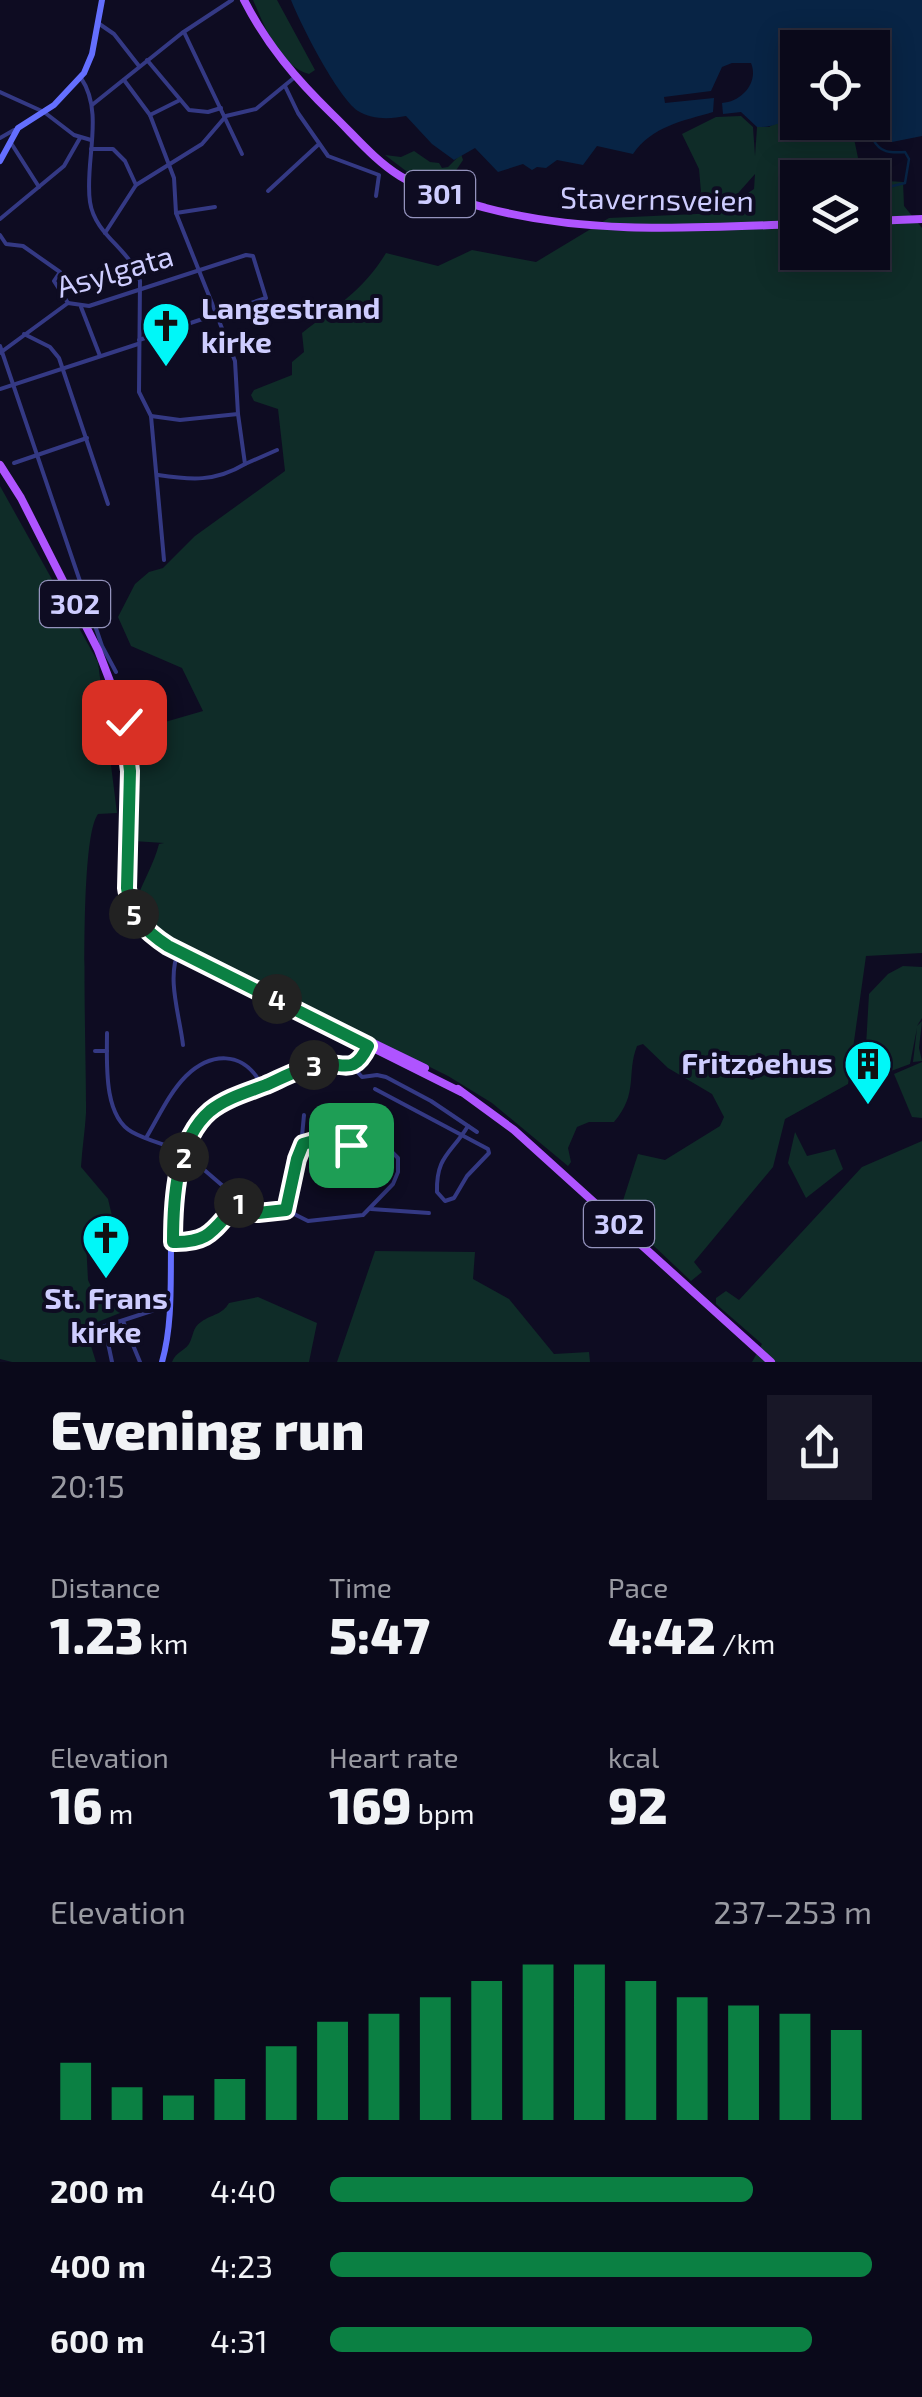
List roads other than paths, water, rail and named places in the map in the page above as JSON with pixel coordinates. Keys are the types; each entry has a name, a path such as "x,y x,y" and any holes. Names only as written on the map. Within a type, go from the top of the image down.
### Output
{"main road":[{"name":"Stavernsveien","path":"244,0 271,48 295,77 390,169 424,188 537,219 604,228 780,224"},
{"path":"890,221 922,220"},
{"name":"302","path":"0,465 21,498 111,680 127,732 130,760 128,899 145,929 179,951 462,1092 514,1130 771,1362"}],"street":[{"path":"0,138 44,112 80,78 92,54 102,0"},
{"path":"91,105 184,32 232,0"},
{"path":"98,23 114,34 139,66"},
{"path":"184,32 242,154"},
{"path":"147,60 192,111 221,108"},
{"path":"105,233 136,185 205,142 226,116 256,109 295,77"},
{"path":"80,78 91,105 90,204 95,220 138,272 139,392 152,416 164,560"},
{"path":"124,80 150,116 170,166 176,213 235,361 245,464"},
{"path":"285,86 318,144 335,160 376,173 376,196"},
{"path":"0,92 44,112 80,138 91,140"},
{"path":"150,116 180,100"},
{"path":"0,161 18,128"},
{"path":"0,219 66,164 80,138"},
{"path":"11,143 39,188"},
{"path":"268,191 318,144"},
{"path":"91,149 113,150 125,161 136,185"},
{"path":"176,213 215,207"},
{"path":"0,235 6,244 23,246 60,272 54,282 68,302"},
{"name":"Asylgata","path":"0,351 68,302 81,307 251,255 267,297 217,314"},
{"path":"81,307 100,356"},
{"path":"0,388 217,314"},
{"path":"24,334 54,350 64,368 108,504"},
{"path":"0,351 102,646 116,672"},
{"path":"152,416 180,420 238,414"},
{"path":"14,463 87,438"},
{"path":"158,475 215,478 277,450"},
{"path":"179,951 175,960 176,986 183,1044"},
{"path":"107,1033 114,1112 124,1127 185,1153"},
{"path":"162,1362 170,1305 176,1188 193,1132 212,1110 313,1065 353,1065 370,1044"},
{"path":"95,1052 107,1051"},
{"path":"146,1138 187,1075 213,1060 243,1061 250,1065 262,1086"},
{"path":"353,1065 358,1075 386,1077 420,1094 477,1132"},
{"path":"375,1089 463,1134 489,1152 454,1198 445,1200 437,1192 439,1164 463,1134 468,1126"},
{"path":"286,1210 301,1147 304,1115"},
{"path":"194,1162 238,1203 258,1213 286,1210 308,1221 363,1215 393,1184 398,1172 398,1158 381,1146 317,1140 301,1147"},
{"path":"173,1242 204,1239 238,1203"},
{"path":"371,1209 429,1213"},
{"path":"92,1330 170,1305"},
{"path":"123,1321 140,1362"},
{"path":"112,1362 108,1343 131,1334"}],"water":[{"path":"291,0 922,0 922,136 892,142 879,140 890,140 890,30 780,30 780,123 757,127 741,112 723,114 722,103 742,95 753,77 751,63 732,63 722,67 711,91 664,97 665,103 714,98 713,112 659,131 633,154 597,146 583,165 557,160 546,168 532,170 523,164 498,172 475,148 454,160 432,144 406,116 382,118 358,111 330,76"}],"waterway":[{"path":"874,140 882,150 905,152 909,159 905,183 890,187"}],"place":[{"name":"Langestrand kirke","path":"166,368"},
{"name":"Fritzøehus","path":"868,1106"},
{"name":"St. Frans kirke","path":"106,1280"}]}
